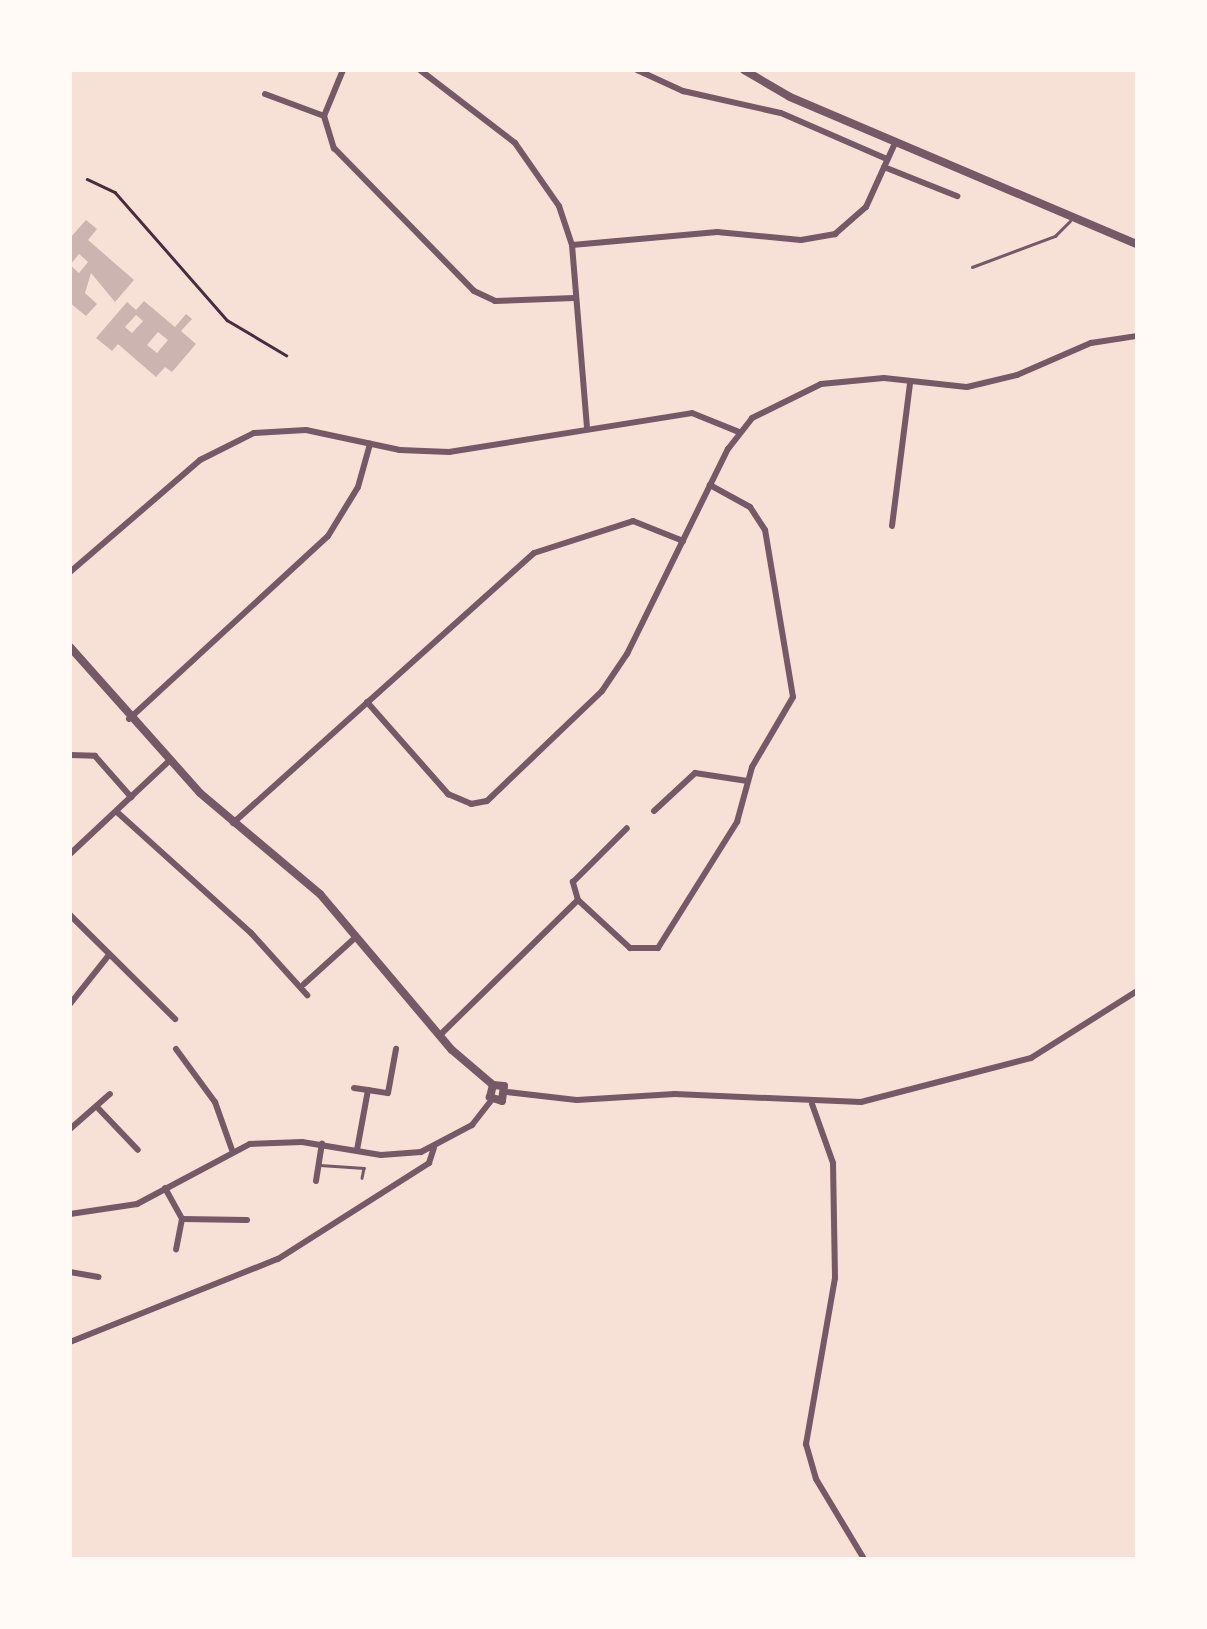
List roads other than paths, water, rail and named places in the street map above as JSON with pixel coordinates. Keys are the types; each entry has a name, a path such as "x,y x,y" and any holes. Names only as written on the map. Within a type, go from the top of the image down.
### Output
{"street":[{"path":"344,70 324,116 334,148 484,298 574,298"},
{"path":"420,70 529,159 550,188 572,245 587,429"},
{"path":"637,70 684,91 781,113 885,163 918,186 957,196"},
{"path":"744,70 790,97 897,140 1070,221 1137,244"},
{"path":"265,94 324,116"},
{"path":"572,245 716,232 823,238 857,218 897,140"},
{"path":"366,702 448,794 472,804 487,801 602,691 739,432 769,407 821,384 860,378 988,384 1091,343 1137,336"},
{"path":"892,526 910,383"},
{"path":"70,572 190,468 237,439 288,429 449,452 700,414 739,432"},
{"path":"128,719 328,536 358,487 370,443"},
{"path":"627,828 573,882 578,900 630,948 658,948 737,822 747,781 795,688 765,530 750,507 710,485"},
{"path":"232,824 520,562 546,546 632,521 683,541"},
{"path":"70,647 168,762 232,824 320,894 439,1036 493,1085 507,1092 577,1100 675,1094 812,1104 897,1096 987,1065 1031,1058 1137,991"},
{"path":"70,755 95,756 132,797"},
{"path":"70,854 168,762"},
{"path":"654,811 696,773 747,781"},
{"path":"116,812 304,984 307,995"},
{"path":"439,1036 578,900"},
{"path":"70,915 174,1018"},
{"path":"304,984 356,937"},
{"path":"70,1004 110,955"},
{"path":"176,1049 215,1102 232,1150"},
{"path":"354,1088 388,1094 396,1049"},
{"path":"70,1214 123,1209 232,1150 266,1142 322,1143 392,1156 435,1148 472,1125 492,1100 493,1085"},
{"path":"357,1150 368,1090"},
{"path":"492,1100 502,1101 507,1092"},
{"path":"70,1129 110,1094"},
{"path":"812,1104 833,1163 835,1278 806,1444 816,1479 864,1559"},
{"path":"96,1106 138,1150"},
{"path":"316,1182 322,1143"},
{"path":"70,1342 278,1259 429,1163 435,1148"},
{"path":"165,1188 182,1219 176,1248"},
{"path":"182,1219 247,1220"},
{"path":"70,1272 99,1277"}],"lane":[{"path":"972,267 1055,236 1070,221"},
{"path":"319,1164 364,1168 362,1178"}]}
